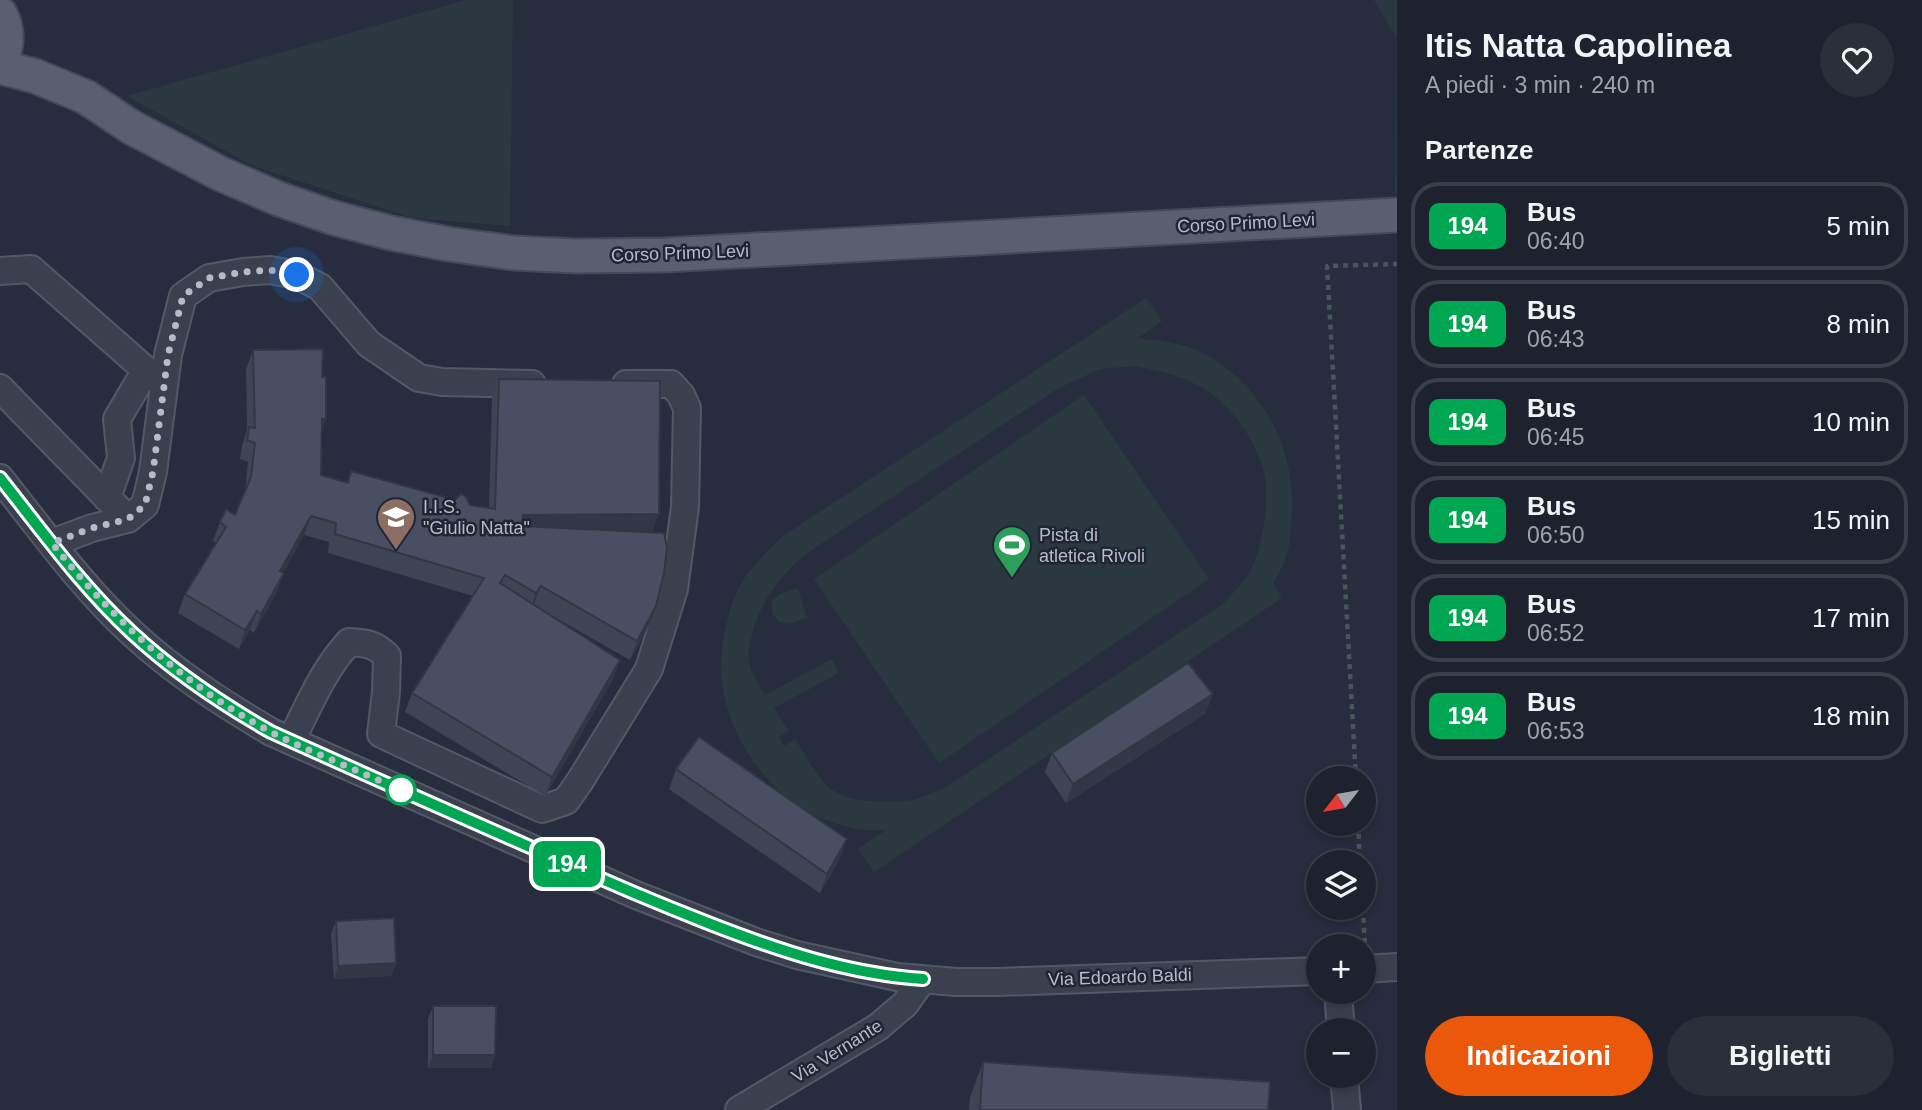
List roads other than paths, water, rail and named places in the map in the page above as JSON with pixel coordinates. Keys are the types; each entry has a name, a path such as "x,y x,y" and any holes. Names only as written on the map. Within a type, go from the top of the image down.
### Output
{"main road":[{"path":"0,14 7,36 6,52 0,66"},
{"name":"Corso Primo Levi","path":"0,66 35,76 86,97 131,127 221,174 279,199 334,218 414,237 514,253 576,256 665,255 1397,215"}],"street":[{"path":"0,271 31,269 155,378 153,472 145,505 128,519 92,528 52,543"},
{"path":"107,498 121,458 117,419 155,378 168,355 183,296 209,278 270,270 297,275 320,287 369,344 419,378 491,385 560,384"},
{"path":"291,741 337,656 349,642 364,643 378,647 387,656 381,734 542,809 566,801 649,669 674,589 685,507 687,408 681,396 671,384 602,384"},
{"path":"0,388 128,519"},
{"name":"Via Edoardo Baldi","path":"0,478 78,577 132,633 221,703 291,741 636,895 756,942 797,956 848,968 923,979 998,982 1306,971"},
{"path":"1376,968 1397,967"},
{"name":"Via Vernante","path":"739,1110 878,1027 905,1004 923,979"},
{"path":"1345,1088 1347,1110"}],"place":[{"name":"I.I.S. \"Giulio Natta\"","path":"396,551"},
{"name":"Pista di atletica Rivoli","path":"1012,579"}]}
